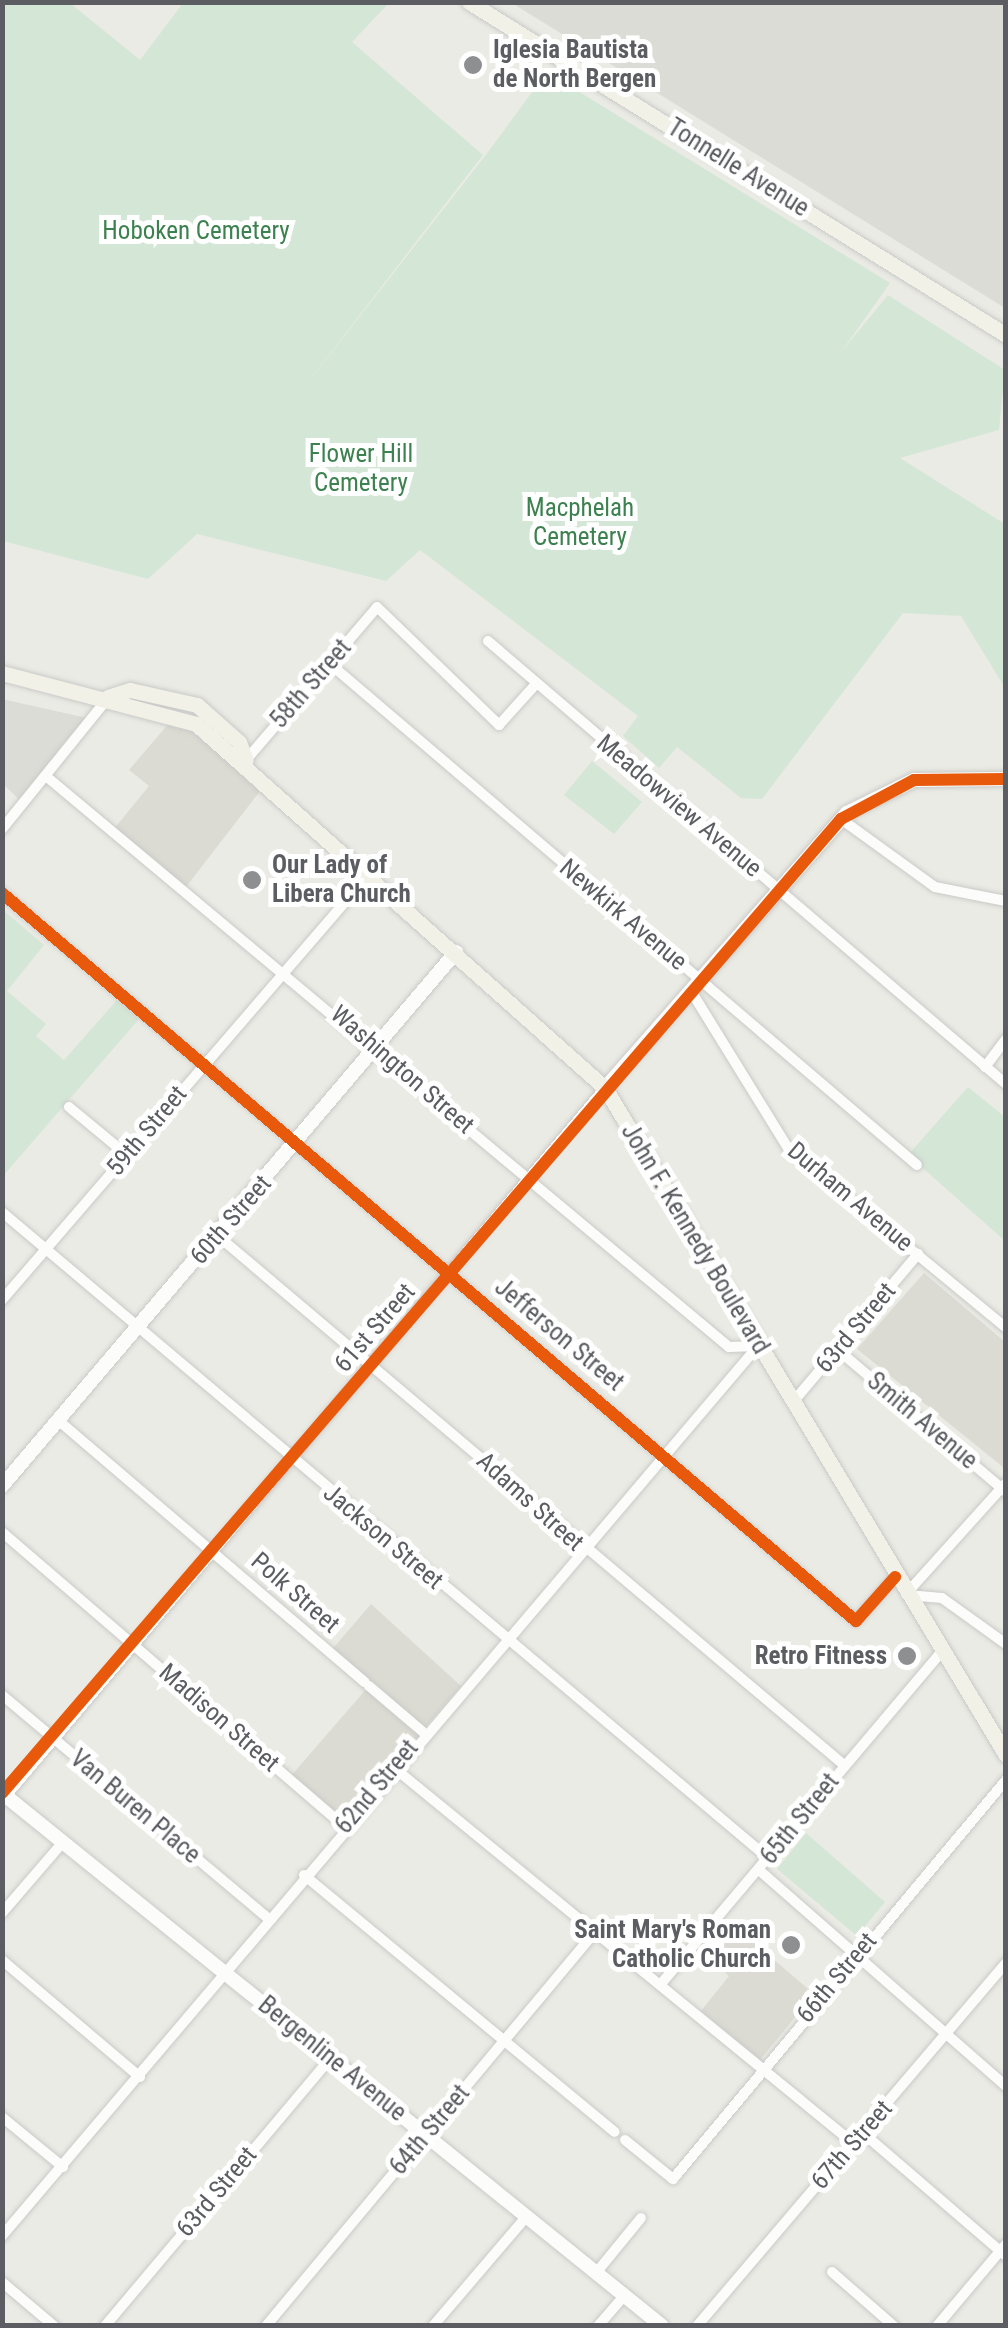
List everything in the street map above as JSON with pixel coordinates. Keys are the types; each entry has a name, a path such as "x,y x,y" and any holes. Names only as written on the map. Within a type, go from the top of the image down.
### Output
{"main road":[{"name":"Tonnelle Avenue","path":"469,2 1006,335"},
{"name":"John F. Kennedy Boulevard","path":"2,673 108,697 196,724 246,760 605,1088 940,1654 1006,1755"}],"street":[{"name":"58th Street","path":"246,760 377,607 499,725 534,685"},
{"name":"Meadowview Avenue","path":"488,640 534,685 1006,1084"},
{"name":"Newkirk Avenue","path":"329,663 695,985 918,1165"},
{"path":"2,829 48,777 108,697"},
{"name":"Washington Street","path":"48,777 285,968 728,1347 759,1345"},
{"path":"1006,779 914,780 841,819 935,887 1006,901"},
{"name":"61st Street","path":"4,1794 451,1274 605,1088 841,819"},
{"name":"59th Street","path":"2,1300 370,872"},
{"name":"Jefferson Street","path":"2,893 856,1620 895,1577"},
{"name":"60th Street","path":"2,1486 456,952"},
{"name":"Durham Avenue","path":"695,985 788,1148 1006,1328"},
{"path":"985,1067 1006,1039"},
{"path":"69,1107 127,1155"},
{"name":"Jackson Street","path":"2,1212 768,1858"},
{"name":"Adams Street","path":"218,1236 844,1765"},
{"name":"63rd Street","path":"793,1402 918,1254"},
{"name":"62nd Street","path":"2,2236 140,2077 393,1767 759,1345"},
{"name":"Smith Avenue","path":"838,1350 1004,1488"},
{"name":"Polk Street","path":"59,1421 423,1732"},
{"path":"906,1595 1004,1488"},
{"name":"Madison Street","path":"2,1532 344,1826"},
{"path":"906,1595 942,1598 1006,1644"},
{"name":"65th Street","path":"660,1985 940,1654"},
{"name":"Van Buren Place","path":"2,1695 268,1918"},
{"path":"393,1767 853,2143"},
{"name":"66th Street","path":"506,2040 673,2179 855,1956 1006,1780"},
{"name":"Bergenline Avenue","path":"4,1794 662,2326"},
{"path":"2,1913 62,1842"},
{"path":"759,1870 1006,2086"},
{"path":"304,1875 506,2040"},
{"name":"64th Street","path":"266,2326 594,1933"},
{"path":"2,1960 140,2077"},
{"name":"67th Street","path":"697,2326 1006,1963"},
{"name":"63rd Street","path":"105,2326 330,2058"},
{"path":"2,2117 63,2168"},
{"path":"862,2133 1004,2250 937,2326"},
{"path":"433,2326 526,2217"},
{"path":"596,2273 641,2218"},
{"path":"832,2272 894,2326"},
{"path":"2,2282 54,2326"},
{"path":"598,2326 624,2296"}],"shaded area":[{"path":"512,3 1005,3 1005,308"},
{"path":"2,699 96,720 24,804 3,784"},
{"path":"170,722 195,729 264,786 186,887 113,830 149,786 129,770"},
{"path":"924,1273 1005,1342 1003,1467 857,1349"},
{"path":"371,1604 461,1686 423,1730 330,1652"},
{"path":"368,1687 422,1732 345,1824 290,1777"},
{"path":"730,1922 814,1994 760,2060 701,2011 729,1976 704,1954"}],"green space":[{"path":"3,3 70,3 140,60 183,3 389,3 352,42 483,155 295,399 547,72 890,283 842,351 888,295 1005,370 999,430 900,458 1005,524 1005,688 961,616 903,613 762,799 741,798 677,747 659,768 623,736 638,716 420,550 386,581 197,534 148,579 3,541"},
{"path":"592,761 642,802 614,834 564,795"},
{"path":"3,910 44,945 7,991 46,1024 36,1036 64,1060 117,1000 139,1019 3,1176"},
{"path":"968,1087 1005,1117 1005,1241 908,1155"},
{"path":"806,1833 885,1902 857,1936 777,1869"}],"cycle path":[{"path":"2,1793 841,819 914,780 1006,779"},
{"path":"2,893 856,1621 895,1577"}],"place":[{"name":"Iglesia Bautista de North Bergen","path":"473,65"},
{"name":"Our Lady of Libera Church","path":"252,880"},
{"name":"Retro Fitness","path":"907,1656"},
{"name":"Saint Mary's Roman Catholic Church","path":"791,1945"}],"park label":[{"name":"Hoboken Cemetery","path":"196,231"},
{"name":"Flower Hill Cemetery","path":"361,470"},
{"name":"Macphelah Cemetery","path":"580,524"}]}
